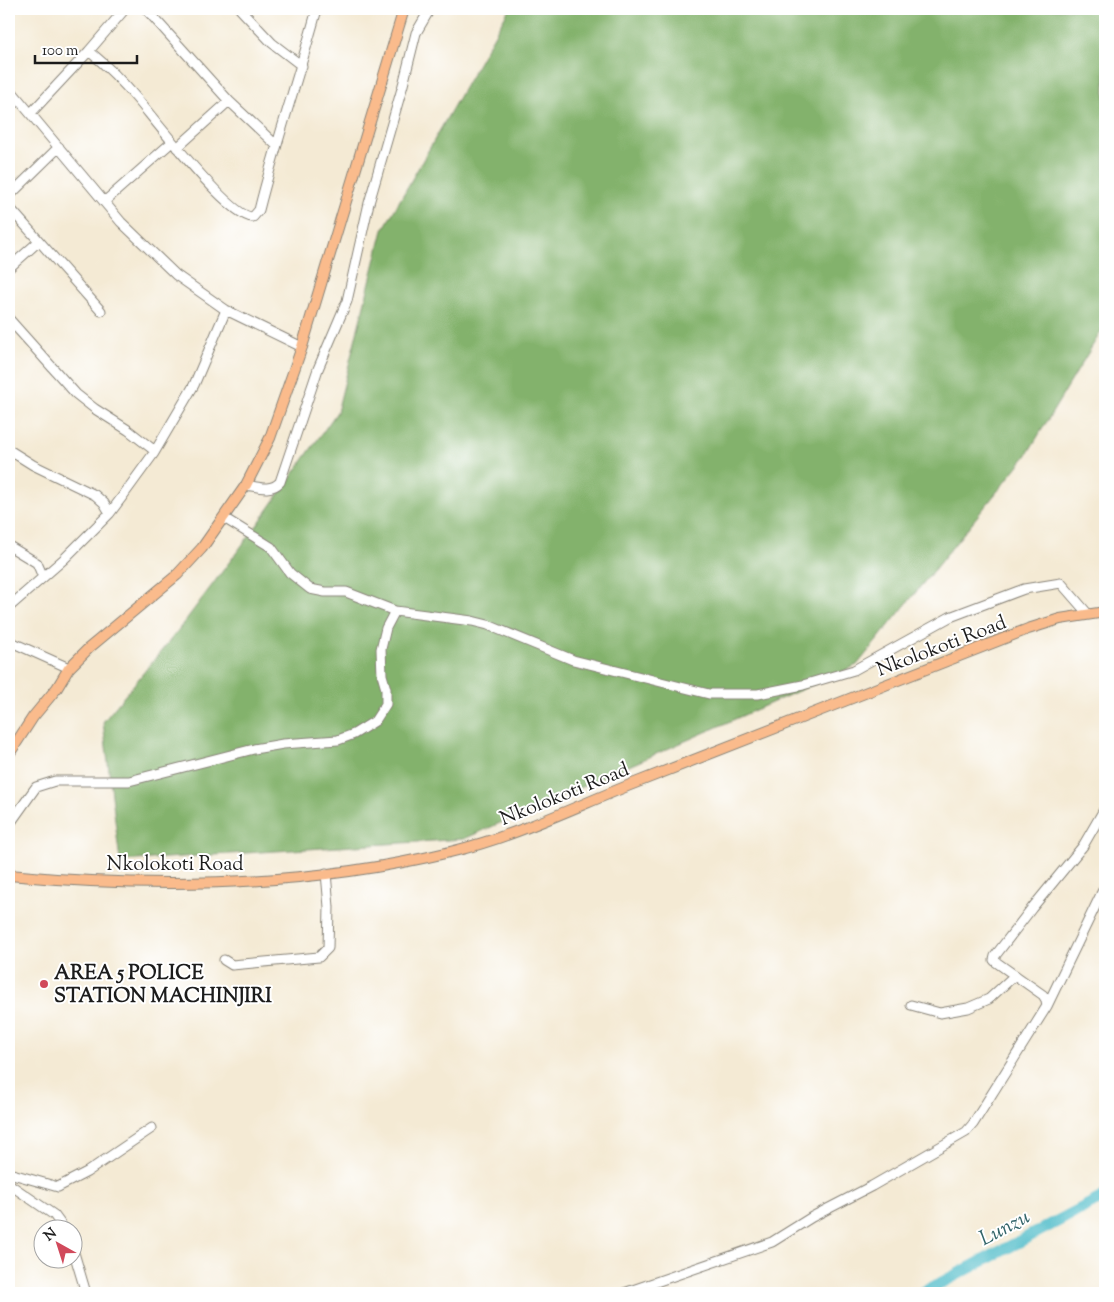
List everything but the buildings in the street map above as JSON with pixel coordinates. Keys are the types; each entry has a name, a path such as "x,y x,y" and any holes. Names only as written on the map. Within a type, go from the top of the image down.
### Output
{"main road":[{"path":"9,754 33,717 57,688 69,668 89,648 177,575 202,548 246,485 270,438 302,348 404,9"},
{"name":"Nkolokoti Road","path":"9,875 114,882 189,883 270,879 394,864 450,852 494,840 1019,633 1060,619 1105,612"}],"street":[{"path":"31,113 125,9"},
{"path":"146,9 229,101 276,145"},
{"path":"240,9 272,43 302,66"},
{"path":"89,51 138,100 174,145 220,194 248,218 253,217 259,210 276,145 302,66 317,9"},
{"path":"246,485 270,488 276,487 280,482 318,369 347,301 368,203 403,85 416,33 430,9"},
{"path":"9,88 104,202 176,276 226,310 302,348"},
{"path":"104,202 229,101"},
{"path":"9,196 59,146"},
{"path":"9,207 101,311"},
{"path":"9,268 38,242"},
{"path":"9,607 110,513 155,450 194,385 226,310"},
{"path":"9,319 76,394 155,450"},
{"path":"9,450 33,465 95,495 104,502 110,513"},
{"path":"224,518 271,547 290,573 310,589 325,592 346,592 396,611 472,621 488,625 573,660 709,694 758,694 803,685 854,670 950,617 1024,589 1061,583 1088,614"},
{"path":"9,546 37,563 43,577"},
{"path":"9,825 36,787 56,782 129,781 261,748 283,744 338,740 367,727 375,721 386,704 381,648 386,628 396,611"},
{"path":"9,641 69,668"},
{"path":"1047,1006 1043,995 996,962 994,960 995,956 1083,846 1105,810"},
{"path":"224,960 232,965 319,957 328,948 329,907 326,873"},
{"path":"624,1293 772,1242 812,1217 872,1186 966,1132 973,1124 1047,1006 1105,886"},
{"path":"911,1006 940,1012 968,1008 989,999 1015,975"},
{"path":"9,1173 58,1187 88,1172 152,1128"},
{"path":"9,1184 54,1215 58,1220"},
{"path":"79,1270 86,1293"}],"green space":[{"path":"509,9 1105,9 1105,325 1026,456 857,665 464,839 120,861 103,722 176,633 258,524 337,412 383,230"}],"waterway":[{"name":"Lunzu","path":"922,1293 1105,1196"}],"place":[{"name":"AREA 5 POLICE STATION MACHINJIRI","path":"44,984"}]}
